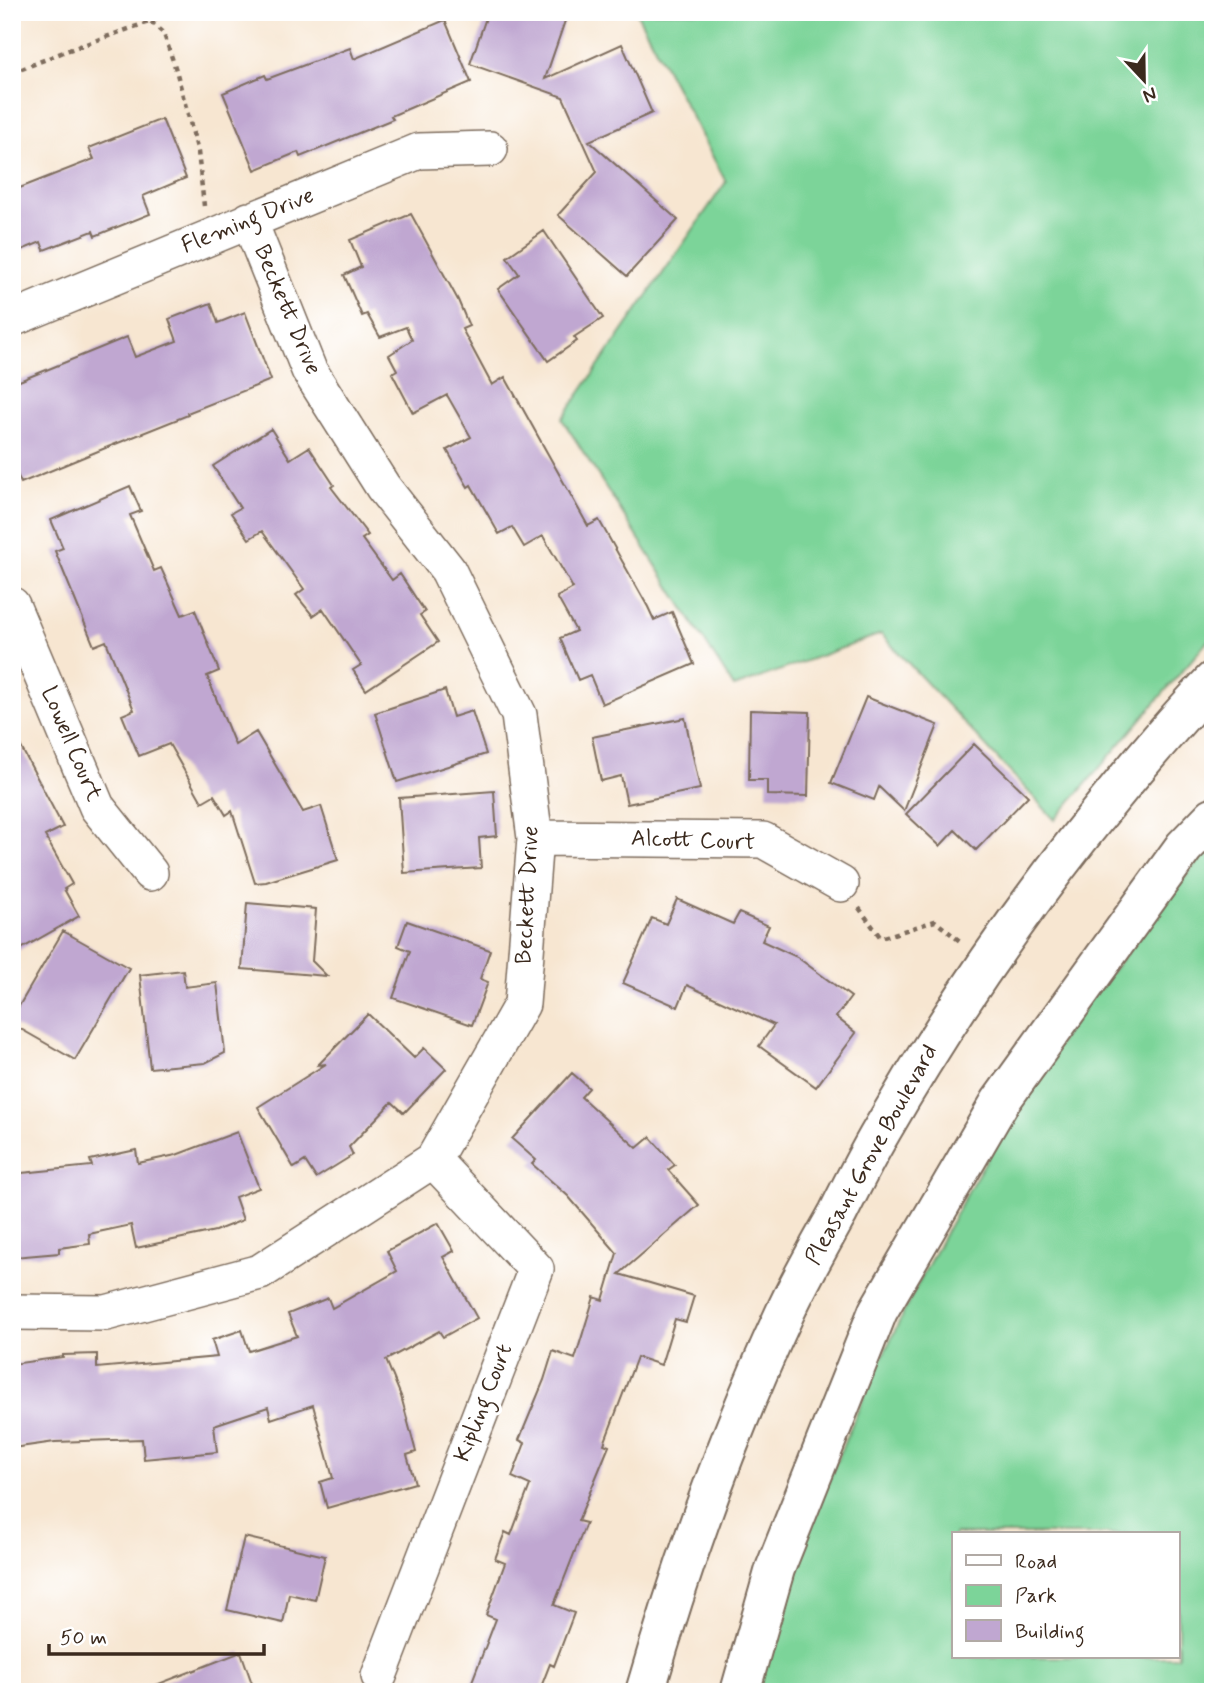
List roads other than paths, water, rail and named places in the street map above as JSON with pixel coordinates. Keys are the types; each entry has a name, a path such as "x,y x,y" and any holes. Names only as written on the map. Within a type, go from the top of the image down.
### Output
{"main road":[{"name":"Pleasant Grove Boulevard","path":"645,1692 666,1618 699,1520 735,1429 783,1315 880,1132 988,961 1048,877 1125,780 1213,681"},
{"path":"740,1692 775,1569 878,1311 1000,1102 1184,847 1213,817"}],"street":[{"name":"Fleming Drive","path":"12,319 419,151 489,149"},
{"name":"Beckett Drive","path":"12,1312 106,1313 260,1272 433,1160 522,1004 535,838 519,715 448,570 383,486 309,370 249,220"},
{"name":"Lowell Court","path":"12,605 97,807 150,873"},
{"name":"Alcott Court","path":"535,838 762,840 841,884"},
{"name":"Kipling Court","path":"379,1676 536,1269 433,1160"}]}
